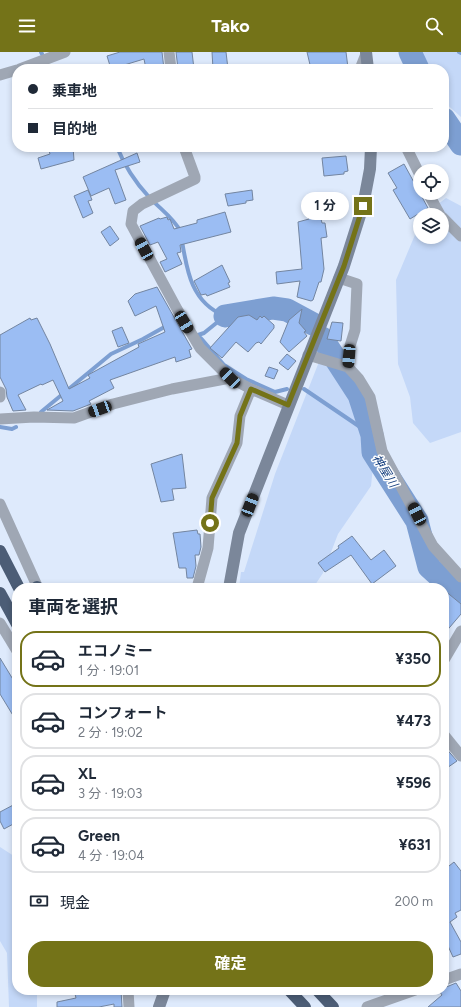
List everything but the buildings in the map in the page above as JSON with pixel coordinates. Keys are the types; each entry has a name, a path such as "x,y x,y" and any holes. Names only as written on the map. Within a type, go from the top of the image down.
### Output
{"highway":[{"path":"0,551 16,583"},
{"path":"0,593 12,615"},
{"path":"294,995 305,1007"},
{"path":"322,995 333,1007"}],"street":[{"path":"34,64 65,52"},
{"path":"169,52 170,64"},
{"path":"362,64 366,53"},
{"path":"366,53 367,64"},
{"path":"0,74 12,71"},
{"path":"186,152 196,177 195,179 142,204 133,211 130,224 200,348 230,378 288,405"},
{"path":"230,583 239,533 339,278 363,206 370,169 371,152"},
{"path":"408,152 414,164"},
{"path":"449,224 461,236"},
{"path":"339,278 357,284 355,330 342,365"},
{"path":"308,355 342,365 359,379 370,397 382,451 433,546 461,577"},
{"path":"0,419 34,417 74,418 113,404 172,388 230,378"},
{"path":"198,583 208,548 212,498 237,443 240,416 251,389"},
{"path":"0,392 0,397"},
{"path":"0,504 35,583"},
{"path":"0,623 12,643"},
{"path":"449,651 461,631"},
{"path":"449,741 461,756"},
{"path":"449,978 461,974"},
{"path":"128,995 129,1007"},
{"path":"159,1007 163,995"},
{"path":"367,1007 401,995"}],"shaded area":[{"path":"416,52 461,52 461,117 449,106 449,64 422,64"},
{"path":"443,200 449,200 461,206 461,432 430,443 413,423 410,397 398,364 396,280 413,240 413,244 449,244 449,208 433,208"},
{"path":"324,349 338,352 353,380 366,397 375,446 371,486 338,534 323,573 316,583 240,583 241,572 244,572 275,474"},
{"path":"0,847 12,855 12,995 37,995 37,1007 9,1007 7,953 0,941"}],"waterway":[{"path":"410,52 416,64"},
{"path":"449,126 461,144"},
{"path":"119,152 134,179 149,197 174,222 181,232"},
{"path":"182,241 189,275 198,295 205,303 225,316 204,333 198,335"},
{"name":"神屋川","path":"225,316 273,308 287,310 313,324"},
{"path":"41,412 111,354 168,325"},
{"path":"199,336 224,365 246,379 275,392 287,389"},
{"name":"神屋川","path":"322,338 359,395 372,435 373,452 417,521 429,567 447,583"},
{"path":"304,389 372,435"},
{"path":"0,427 12,429 16,427"},
{"name":"神屋川","path":"449,585 461,596"}],"route":[{"path":"210,523 212,498 237,443 240,416 251,389 288,405 344,266 363,206"}]}
